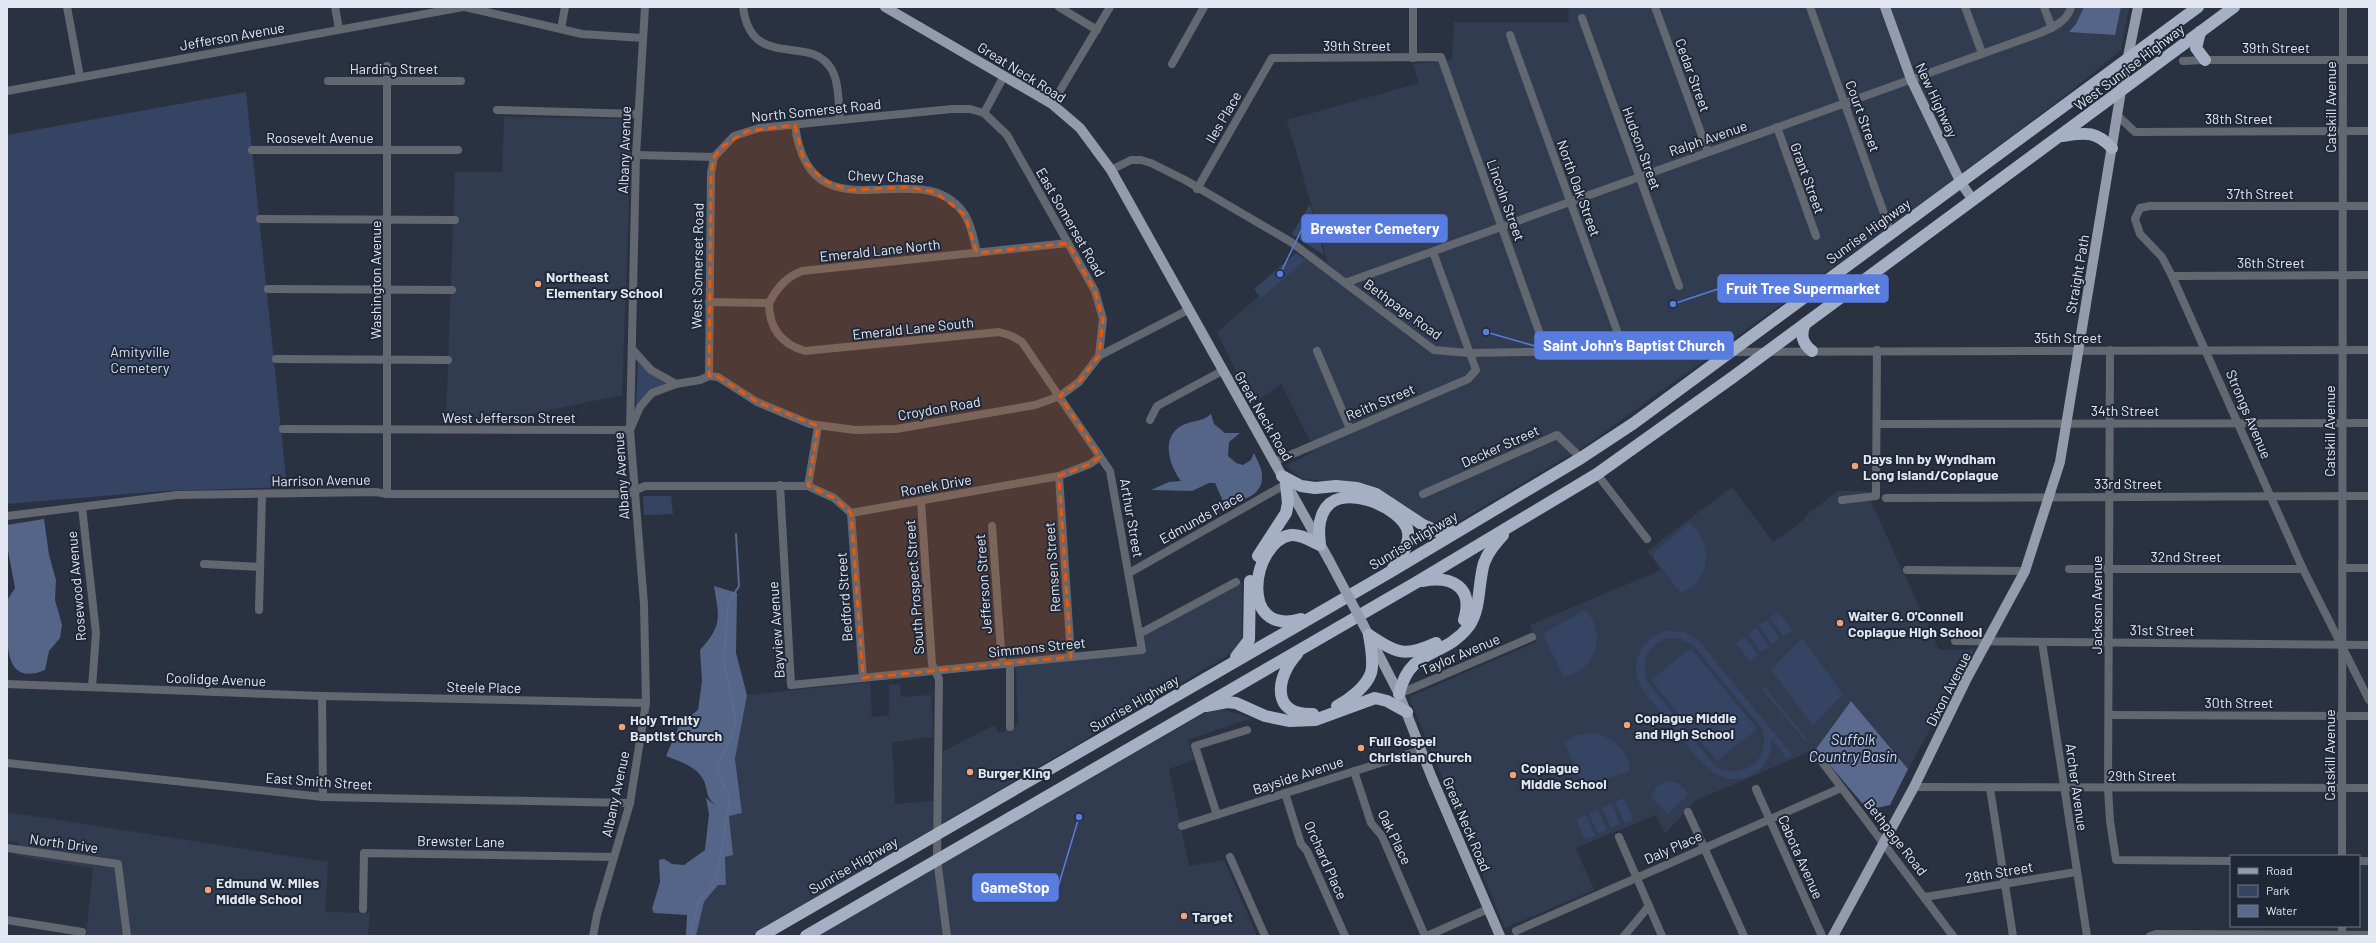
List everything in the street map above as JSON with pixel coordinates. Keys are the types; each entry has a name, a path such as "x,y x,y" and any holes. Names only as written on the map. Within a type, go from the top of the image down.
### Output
{"highway":[{"name":"West Sunrise Highway","path":"2047,118 2198,7"},
{"name":"West Sunrise Highway","path":"2060,136 2234,7"},
{"path":"2200,32 2196,48 2205,60"},
{"name":"Sunrise Highway","path":"761,936 1390,572 1581,458 1634,423 2047,118"},
{"path":"806,936 937,858 1417,582 1597,474 1805,324 2060,136 2096,135 2102,138 2112,148"},
{"path":"1805,324 1801,334 1802,339 1812,351"},
{"path":"1226,667 1243,651 1249,640 1251,625 1249,585 1253,565 1262,546 1286,514 1288,503 1284,480 1301,486 1315,488 1343,487 1376,494 1424,525 1439,532 1455,530 1466,526"},
{"path":"1320,545 1319,526 1323,513 1330,503 1343,496 1376,503 1402,520 1408,531 1407,542 1390,572"},
{"path":"1400,694 1402,680 1409,668 1420,659 1458,638 1470,624 1477,605 1484,563 1492,547 1513,525"},
{"path":"1312,616 1294,621 1278,622 1266,615 1259,602 1257,587 1260,568 1270,550 1280,539 1291,535 1305,537 1320,545"},
{"path":"1369,635 1394,651 1408,652 1422,649 1454,632 1464,620 1468,606 1464,592 1456,584 1444,580 1417,582"},
{"path":"1305,646 1288,664 1280,683 1282,697 1289,708 1300,714 1313,714 1328,711 1343,703 1360,689 1371,673 1372,654 1369,635"},
{"path":"1195,709 1227,702 1236,703 1265,716 1289,721 1315,720 1375,698 1388,701 1407,712"}],"main road":[{"name":"Great Neck Road","path":"885,7 1052,104 1080,128 1111,170 1329,560 1400,694 1421,750 1500,936"},
{"name":"New Highway","path":"1885,7 1911,79 1961,183 1973,200"},
{"path":"2112,148 2121,91 2138,7"},
{"name":"Straight Path","path":"2078,350 2112,148"},
{"name":"Dixon Avenue","path":"1833,936 1885,843 1967,678 2024,571 2060,462 2078,350"}],"street":[{"path":"67,7 80,77"},
{"path":"335,7 339,30"},
{"name":"Jefferson Avenue","path":"7,91 339,30 417,11 464,7 488,9 582,34 643,38"},
{"path":"561,29 565,7"},
{"name":"Albany Avenue","path":"593,936 597,915 630,803 646,703 644,604 630,430 636,155 645,7"},
{"path":"744,7 745,18 750,29 766,44 784,50 816,53 831,67 835,78 840,120"},
{"path":"1059,7 1097,30"},
{"path":"1052,104 1110,7"},
{"path":"1172,64 1204,7"},
{"path":"1413,7 1413,58"},
{"name":"Cedar Street","path":"1655,7 1708,152"},
{"name":"Court Street","path":"1810,7 1891,233"},
{"path":"1965,7 1982,54"},
{"path":"2044,7 2052,28"},
{"name":"Ralph Avenue","path":"1345,283 1638,176 2052,28 2070,15 2071,7"},
{"name":"Catskill Avenue","path":"2342,855 2341,646 2343,7"},
{"name":"Hudson Street","path":"1582,18 1679,286"},
{"name":"North Oak Street","path":"1510,35 1624,350"},
{"name":"39th Street","path":"1272,58 1441,57"},
{"name":"Lincoln Street","path":"1441,57 1546,351"},
{"name":"Iles Place","path":"1197,189 1272,58"},
{"name":"39th Street","path":"2183,62 2205,60 2369,60"},
{"name":"Washington Avenue","path":"387,66 387,494"},
{"path":"984,113 1004,76"},
{"name":"Harding Street","path":"328,81 461,80"},
{"name":"North Somerset Road","path":"714,157 734,136 746,131 952,109 970,110 984,113"},
{"path":"497,110 638,114"},
{"name":"East Somerset Road","path":"984,113 1007,135 1095,291 1100,305 1103,335 1099,356"},
{"name":"38th Street","path":"2117,115 2135,132 2369,131"},
{"name":"Chevy Chase","path":"795,125 796,139 804,161 825,181 849,190 872,191 909,187 935,192 947,198 965,215 972,232 977,253"},
{"name":"Grant Street","path":"1777,127 1816,236"},
{"name":"Roosevelt Avenue","path":"252,150 458,150"},
{"path":"636,155 714,157"},
{"name":"West Somerset Road","path":"709,376 711,173 714,157"},
{"name":"Bethpage Road","path":"1111,170 1131,160 1141,160 1151,163 1291,242 1434,350 1469,353 1624,350 1766,352"},
{"name":"37th Street","path":"2150,206 2369,206"},
{"name":"Strongs Avenue","path":"2150,206 2140,208 2136,213 2136,227 2140,234 2162,257 2172,276 2207,350 2303,569 2369,700"},
{"path":"260,219 455,220"},
{"name":"Emerald Lane North","path":"769,303 783,282 791,275 802,271 1068,243"},
{"path":"1432,252 1469,353"},
{"name":"36th Street","path":"2172,276 2369,275"},
{"path":"268,289 452,290"},
{"path":"709,302 769,303"},
{"name":"Emerald Lane South","path":"769,303 769,313 776,332 793,348 805,351 983,333 999,332 1012,336 1022,342 1060,396"},
{"name":"Croydon Road","path":"709,376 718,377 757,402 818,426 855,430 896,429 1035,405 1060,396 1079,382 1099,356 1188,310"},
{"path":"632,349 651,370 676,384"},
{"path":"1842,500 1876,496 1876,350"},
{"name":"35th Street","path":"1766,352 1876,350 2369,350"},
{"name":"Jackson Avenue","path":"2110,350 2108,788 2110,821 2116,860 2230,861"},
{"path":"1317,351 1350,429"},
{"name":"Reith Street","path":"1274,462 1468,379 1476,370 1469,353"},
{"path":"276,359 448,360"},
{"path":"1150,420 1157,406 1222,371"},
{"path":"630,430 640,407 652,393 676,384 700,380 709,376"},
{"name":"Arthur Street","path":"1060,396 1110,471 1142,650"},
{"name":"34th Street","path":"1882,424 2369,423"},
{"path":"808,486 818,426"},
{"path":"283,429 387,429"},
{"name":"West Jefferson Street","path":"387,429 630,430"},
{"name":"Decker Street","path":"1423,494 1558,435 1581,458"},
{"name":"Ronek Drive","path":"850,514 1059,476 1090,464 1100,457"},
{"path":"1597,474 1647,539"},
{"name":"Remsen Street","path":"1059,476 1071,657"},
{"name":"Edmunds Place","path":"1129,573 1284,480"},
{"path":"635,490 645,486 808,486 834,498 850,514"},
{"name":"Bayview Avenue","path":"780,486 792,685 935,671"},
{"name":"Harrison Avenue","path":"7,516 177,495 376,492 387,494 627,494 635,490"},
{"path":"258,610 262,494"},
{"name":"33rd Street","path":"1886,498 2050,496 2369,496"},
{"name":"South Prospect Street","path":"921,501 932,664 935,671"},
{"name":"Rosewood Avenue","path":"82,507 96,633 92,687"},
{"name":"Bedford Street","path":"850,514 863,678"},
{"name":"Jefferson Street","path":"992,526 1002,664"},
{"path":"204,564 260,567"},
{"path":"2342,568 2369,568"},
{"name":"32nd Street","path":"2069,569 2303,569"},
{"path":"1907,570 2024,571"},
{"path":"1139,634 1236,582"},
{"name":"Taylor Avenue","path":"1400,694 1532,637"},
{"name":"31st Street","path":"1955,641 2369,646"},
{"name":"Archer Avenue","path":"2042,642 2087,936"},
{"name":"Simmons Street","path":"935,671 1142,650"},
{"path":"1010,663 1010,727"},
{"path":"935,671 939,679 939,834 937,858 947,936"},
{"name":"Coolidge Avenue","path":"7,684 322,696"},
{"path":"322,696 323,797"},
{"name":"Steele Place","path":"322,696 646,703"},
{"name":"30th Street","path":"2108,715 2369,716"},
{"path":"1217,814 1194,746 1247,730"},
{"name":"Bayside Avenue","path":"1182,826 1421,750"},
{"name":"Bethpage Road","path":"1817,755 1885,843 1953,936"},
{"name":"East Smith Street","path":"7,763 323,797 630,803"},
{"name":"Oak Place","path":"1354,771 1371,823 1382,836 1426,936"},
{"name":"29th Street","path":"1914,787 2369,788"},
{"name":"Daly Place","path":"1516,931 1841,788"},
{"path":"1990,788 2013,936"},
{"name":"Cabota Avenue","path":"1756,789 1822,936"},
{"name":"Orchard Place","path":"1285,793 1301,844 1307,851 1345,936"},
{"path":"1688,812 1744,936"},
{"path":"1619,837 1662,936"},
{"name":"North Drive","path":"7,848 118,864 127,936"},
{"name":"Brewster Lane","path":"363,909 364,853 614,857"},
{"path":"1230,857 1265,936"},
{"name":"28th Street","path":"1925,897 2076,872"},
{"path":"1624,936 1649,906"},
{"path":"1426,936 1488,909"},
{"path":"7,920 82,932"},
{"path":"2150,936 2342,932 2369,935"}],"highlighted area":[{"path":"795,125 804,161 825,181 849,190 909,187 935,192 965,215 977,253 1068,243 1095,291 1103,319 1103,335 1099,356 1079,382 1060,396 1100,457 1090,464 1059,476 1071,657 863,678 851,513 834,498 808,486 818,426 757,402 718,377 709,376 711,173 714,157 723,146 747,131"}],"shaded area":[{"path":"1568,7 2129,7 2121,50 2071,91 1916,207 1591,442 1453,525 1438,527 1367,484 1302,479 1286,466 1313,452 1310,441 1281,384 1252,404 1217,332 1312,251 1328,263 1287,120 1419,83 1413,64 1452,59 1454,22 1569,22"},
{"path":"2084,7 2121,7 2115,35 2069,32 2076,24"},
{"name":"Northeast Elementary School","path":"504,117 632,119 622,395 489,423 446,419 455,172 502,172"},
{"path":"1211,414 1214,424 1225,433 1240,433 1229,442 1228,456 1236,463 1243,465 1251,460 1254,453 1262,473 1259,489 1249,497 1236,501 1223,501 1215,483 1209,483 1192,491 1151,490 1169,482 1181,481 1170,459 1169,443 1171,436 1183,425 1208,417"},
{"name":"Copiague Middle and High School","path":"1732,487 1773,542 1805,519 1804,517 1838,491 1866,491 1939,650 1975,649 1908,769 1851,701 1816,749 1695,801 1665,834 1656,815 1576,848 1594,890 1505,928 1409,697 1536,642 1530,625 1661,570 1647,551"},
{"path":"44,519 49,555 56,580 55,600 62,625 60,638 49,651 45,670 33,674 24,673 17,670 12,664 8,646 6,604 15,588 7,545 7,525"},
{"path":"1242,582 1242,647 751,936 696,936 704,902 718,885 726,885 725,857 732,855 729,815 742,813 735,759 747,695 870,682 872,717 889,715 889,685 900,684 901,697 931,695 933,737 892,742 895,804 941,800 942,752 994,725 999,733 1018,725 1016,667 1144,653 1141,635"},
{"path":"714,586 737,593 736,653 747,695 735,759 742,813 729,816 733,855 725,857 726,885 718,885 704,902 696,936 686,936 687,915 654,913 652,909 660,882 659,860 664,859 672,864 684,865 705,850 709,814 706,798 716,806 709,797 701,776 693,768 666,756 680,724 698,710 702,681 700,650 713,634 718,620"},
{"path":"1215,707 1252,718 1188,740 1194,760 1169,769 1189,866 1224,860 1257,936 816,936"},
{"name":"Edmund W. Miles Middle School","path":"7,812 328,862 325,912 370,913 368,936 86,936 93,868 17,856 18,842 7,841"}],"green space":[{"name":"Amityville Cemetery","path":"246,92 287,487 163,491 7,504 7,135"},
{"path":"1310,204 1324,255 1292,234"},
{"path":"1296,253 1306,260 1261,298 1254,289"},
{"path":"638,362 650,374 666,383 651,390 636,407"},
{"path":"645,496 671,496 673,514 644,515 643,498"},
{"path":"1689,523 1697,531 1703,541 1706,551 1706,561 1704,570 1699,579 1691,587 1681,593 1654,558 1654,552"},
{"path":"1585,610 1592,619 1596,630 1597,640 1595,650 1591,659 1584,667 1575,673 1564,677 1544,637 1546,632"},
{"path":"1778,612 1792,630 1783,636 1770,618"},
{"path":"1767,620 1780,638 1772,644 1759,626"},
{"path":"1756,628 1769,646 1761,652 1748,634"},
{"path":"1666,631 1684,632 1699,641 1792,755 1787,759 1771,738 1771,747 1767,760 1762,768 1754,774 1739,779 1728,779 1710,770 1679,736 1643,690 1639,681 1636,672 1639,655 1649,640","holes":["1669,638 1679,638 1693,645 1763,730 1763,750 1753,765 1736,771 1726,771 1716,767 1648,683 1645,676 1645,662 1647,655 1662,641"]},
{"path":"1744,637 1758,655 1750,661 1736,643"},
{"path":"1802,638 1843,694 1813,726 1771,670"},
{"path":"1691,648 1757,729 1717,761 1651,680"},
{"path":"1766,687 1770,694 1808,740 1806,741 1766,694 1763,689"},
{"path":"1592,733 1607,737 1618,745 1629,763 1630,771 1588,786 1582,784 1565,743 1575,736"},
{"path":"1668,781 1680,784 1688,794 1668,815 1651,797 1657,786"},
{"path":"1624,798 1633,819 1624,823 1615,802"},
{"path":"1612,804 1620,824 1611,828 1602,808"},
{"path":"1598,810 1607,830 1598,834 1589,813"},
{"path":"1586,815 1595,836 1585,840 1576,819"}],"water":[{"name":"Suffolk Country Basin","path":"1851,701 1908,769 1890,805 1868,810 1816,749"}],"waterway":[{"path":"690,936 698,902 708,891 718,870 729,804 729,797 718,772 718,764 734,731 735,718 724,661 728,603 739,586 736,534"}],"place":[{"name":"Brewster Cemetery","path":"1280,274"},
{"name":"Northeast Elementary School","path":"538,284"},
{"name":"Fruit Tree Supermarket","path":"1673,304"},
{"name":"Saint John's Baptist Church","path":"1486,332"},
{"name":"Days Inn by Wyndham Long Island/Copiague","path":"1855,466"},
{"name":"Walter G. O'Connell Copiague High School","path":"1840,623"},
{"name":"Copiague Middle and High School","path":"1627,725"},
{"name":"Holy Trinity Baptist Church","path":"622,727"},
{"name":"Full Gospel Christian Church","path":"1361,748"},
{"name":"Burger King","path":"970,772"},
{"name":"Copiague Middle School","path":"1513,775"},
{"name":"GameStop","path":"1079,817"},
{"name":"Edmund W. Miles Middle School","path":"208,890"},
{"name":"Target","path":"1184,916"}]}
